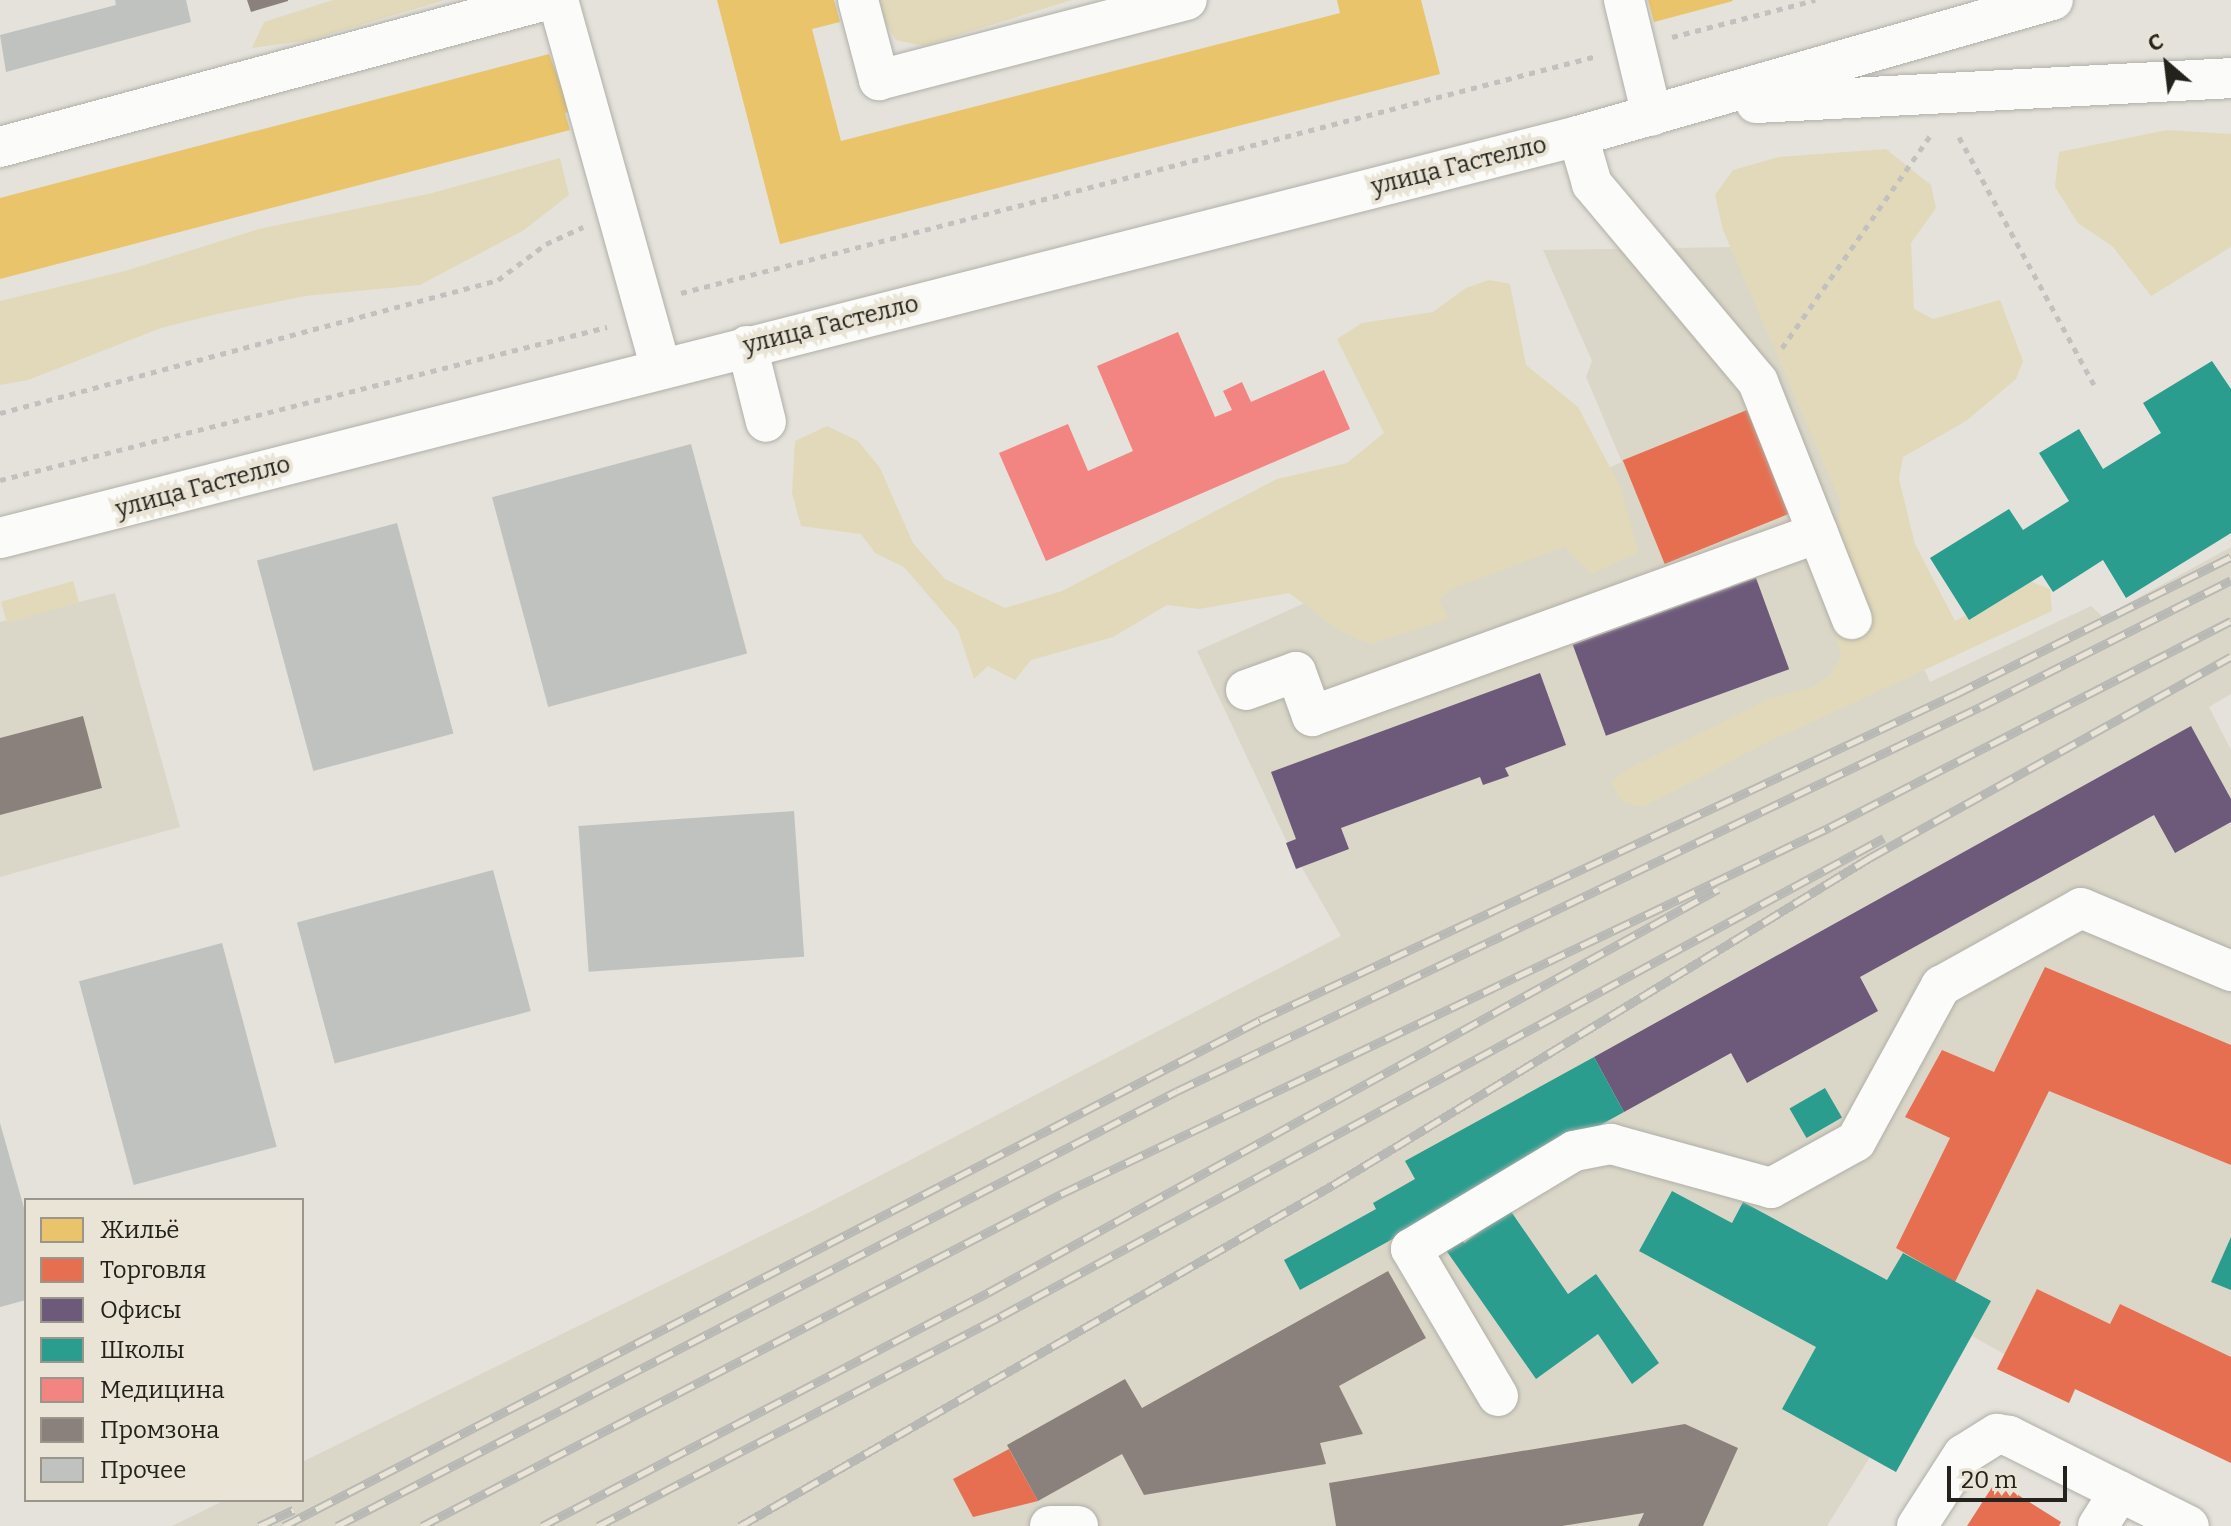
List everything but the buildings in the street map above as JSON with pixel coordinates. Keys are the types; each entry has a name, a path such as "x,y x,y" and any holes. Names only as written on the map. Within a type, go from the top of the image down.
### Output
{"street":[{"path":"0,147 546,0"},
{"path":"558,0 661,368"},
{"path":"858,0 879,80 1187,0"},
{"path":"1624,0 1657,114"},
{"name":"улица Гастелло","path":"0,538 1578,136 2053,0"},
{"name":"улица Гастелло","path":"1657,114 1787,99 2231,78"},
{"path":"1578,136 1592,184 1758,382 1852,619"},
{"path":"747,346 766,422"},
{"path":"1246,690 1296,672 1312,716 1818,533"},
{"path":"1498,1396 1411,1249 1574,1151 1611,1144 1771,1188 1856,1141 1941,986 2081,908 2231,971"},
{"path":"1917,1526 1963,1455 1997,1434 2189,1526"},
{"path":"2098,1526 2120,1491"},
{"path":"1050,1526 1078,1526"}],"path":[{"path":"0,480 618,324 664,297 1815,0"},
{"path":"1758,382 1930,136"},
{"path":"1959,137 2095,386"},
{"path":"0,413 498,280 546,244 616,212"}],"shaded area":[{"path":"333,0 445,0 310,40 252,48 264,22"},
{"path":"880,0 1072,0 923,46 896,40 882,17"},
{"path":"2167,130 2231,134 2231,247 2151,296 2113,247 2078,223 2055,187 2059,152"},
{"path":"1886,149 1931,185 1936,208 1911,243 1914,309 1933,319 2000,300 2023,361 2016,379 1966,421 1903,457 1899,479 1915,544 1955,621 2032,582 2050,589 2052,611 1768,742 1642,807 1622,801 1611,782 1628,769 1769,699 1812,687 1831,675 1841,657 1828,594 1841,503 1723,230 1715,195 1733,170 1779,157"},
{"path":"560,158 569,195 524,230 420,285 305,296 217,314 161,328 28,380 0,385 0,301 125,271 259,229 428,194"},
{"path":"1732,247 1930,682 2091,606 2103,617 2231,547 2231,694 2209,707 2231,750 2231,1463 2076,1389 2069,1403 1997,1369 2004,1354 1972,1336 1896,1472 1870,1457 1827,1526 172,1526 221,1502 304,1502 304,1461 812,1211 1341,936 1285,838 1197,651 1622,462 1586,377 1592,361 1543,250"},
{"path":"1489,280 1510,284 1526,365 1578,407 1621,488 1638,552 1592,574 1564,547 1451,589 1439,599 1448,619 1370,644 1340,631 1289,593 1199,609 1167,605 1113,637 1031,660 1015,680 988,666 974,679 958,630 904,567 875,553 861,534 801,526 792,493 795,441 827,426 858,441 880,468 913,543 945,579 1005,608 1062,591 1277,479 1347,463 1384,433 1337,339 1362,323 1433,312 1466,288"},
{"path":"73,581 79,602 7,623 1,602"},
{"path":"115,593 180,827 0,877 0,622"}],"railway":[{"path":"284,1526 1260,1020 1956,694 2231,557"},
{"path":"337,1526 1177,1091 1980,707 2231,580"},
{"path":"422,1526 1061,1194 1830,827 2231,621"},
{"path":"740,1526 1333,1185 1871,857 2231,657"},
{"path":"598,1526 1001,1316 1884,838"},
{"path":"542,1526 989,1292 1718,889"},
{"path":"259,1526 294,1510"}]}
